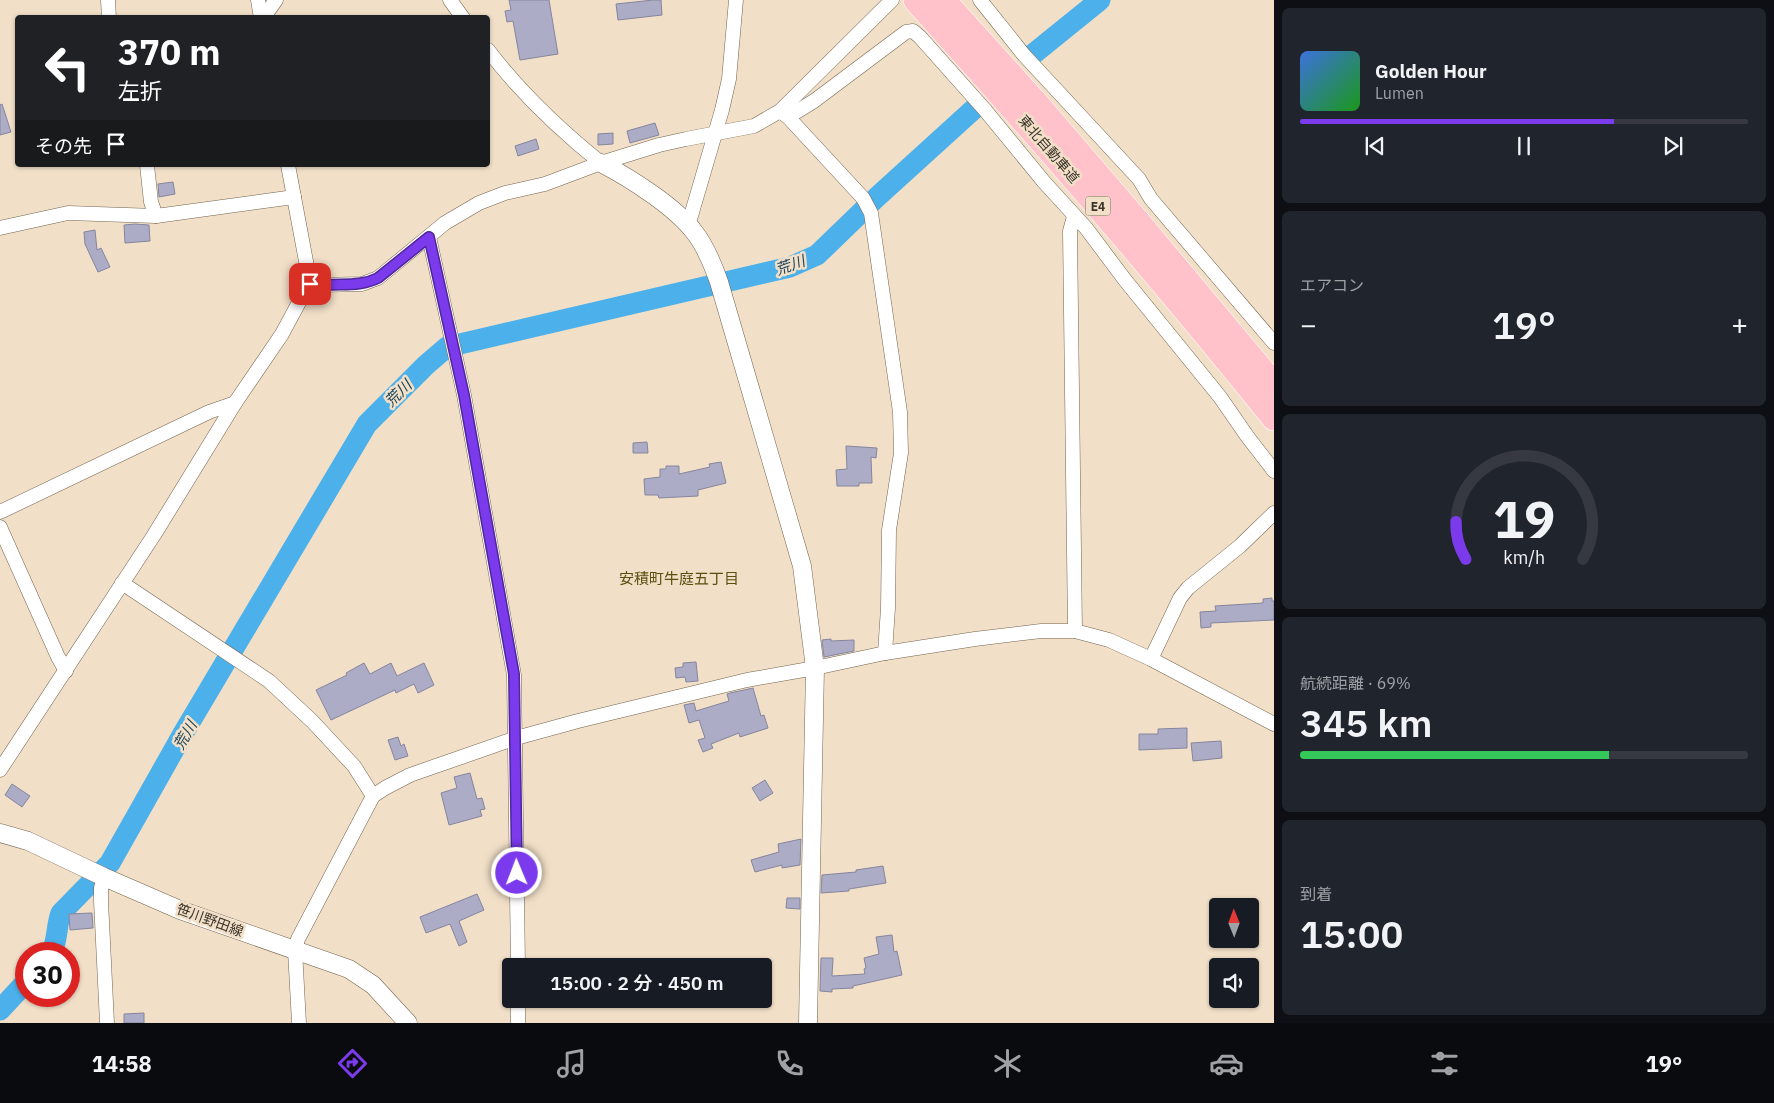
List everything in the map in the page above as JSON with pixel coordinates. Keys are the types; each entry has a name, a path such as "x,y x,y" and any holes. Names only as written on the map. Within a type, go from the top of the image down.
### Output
{"highway":[{"name":"東北自動車道","path":"916,0 1020,115 1112,222 1274,418"},
{"name":"東北自動車道","path":"943,0 1138,221 1274,385"}],"street":[{"path":"108,0 109,15"},
{"path":"258,0 261,15"},
{"path":"264,15 276,0"},
{"path":"450,0 461,15"},
{"path":"688,226 729,79 736,0"},
{"path":"980,0 1024,55 1139,179 1151,199 1274,343"},
{"path":"784,114 890,3"},
{"path":"0,770 66,671 235,404 282,334 304,294 311,288 319,285 352,285 369,282 378,278 458,215 479,203 511,192 545,184 601,163 668,143 754,126 784,114 821,96 906,32 912,31 920,37 1086,228 1125,280 1220,397 1246,436 1274,471"},
{"path":"490,52 533,101 572,139 601,163 630,180 669,208 688,226 700,241 719,282 802,566 815,668 808,1023"},
{"path":"784,114 863,198 871,213 900,412 901,453 890,530 885,653"},
{"path":"148,167 152,202 156,216"},
{"path":"288,167 311,288"},
{"path":"0,228 68,213 156,216 294,197"},
{"path":"1075,217 1072,220 1070,231 1075,631"},
{"path":"429,237 464,395 514,674 518,958"},
{"path":"0,512 209,412 235,404"},
{"path":"1151,658 1180,598 1188,588 1240,546 1274,513"},
{"path":"0,527 66,671"},
{"path":"122,583 269,681 354,766 373,796"},
{"path":"299,1023 295,950 373,796 410,776 516,738 747,680 885,653 1020,632 1075,631 1110,640 1151,658 1274,724"},
{"name":"笹川野田線","path":"0,833 28,841 104,877 217,924 332,962 362,976 373,985 408,1023"},
{"path":"104,877 101,888 101,901 107,1023"},
{"path":"518,1008 518,1023"}],"building":[{"path":"509,0 549,0 558,54 520,60 513,21 507,22 505,11 511,10"},
{"path":"661,0 662,15 618,20 616,4"},
{"path":"2,104 11,132 0,135 0,105"},
{"path":"655,123 659,135 630,143 627,131"},
{"path":"613,133 613,144 598,145 598,134"},
{"path":"536,139 539,149 518,156 515,146"},
{"path":"173,182 175,194 159,197 158,184"},
{"path":"124,225 149,225 150,241 125,243"},
{"path":"95,230 97,250 101,248 110,267 98,272 85,244 84,232"},
{"path":"647,442 648,453 633,453 633,443"},
{"path":"846,446 877,448 876,458 871,457 872,483 859,483 859,486 837,486 836,470 847,469"},
{"path":"721,462 726,483 698,490 698,496 659,498 658,495 645,495 644,479 660,477 660,469 666,469 666,466 679,466 679,474 710,467 709,464"},
{"path":"1272,598 1272,601 1274,601 1274,620 1211,623 1211,627 1201,628 1200,612 1216,611 1215,606 1263,603 1263,599"},
{"path":"831,639 831,641 854,640 854,651 824,657 822,640"},
{"path":"696,662 698,681 686,682 685,677 676,678 675,668 683,667 683,663"},
{"path":"364,663 370,674 391,663 397,676 424,663 434,685 418,693 414,684 396,693 395,690 331,720 316,690 347,675 346,673"},
{"path":"753,688 761,716 764,715 768,728 740,737 739,733 711,744 713,748 703,752 698,740 705,738 699,720 689,723 684,705 694,703 696,711 729,701 727,694"},
{"path":"1187,728 1187,748 1139,750 1139,734 1158,734 1158,729"},
{"path":"398,737 401,746 404,744 408,756 395,760 388,740"},
{"path":"1221,741 1222,758 1193,761 1191,743"},
{"path":"470,773 477,799 482,798 485,809 480,810 482,816 449,825 441,793 457,788 454,777"},
{"path":"765,780 773,793 760,801 752,788"},
{"path":"12,784 30,796 22,807 5,795"},
{"path":"801,839 800,865 782,868 782,865 755,872 751,860 779,852 778,844"},
{"path":"883,866 886,883 849,889 849,891 821,893 822,875 856,872 856,870"},
{"path":"477,894 484,910 459,921 467,942 459,946 450,924 426,933 420,917"},
{"path":"787,898 800,898 800,909 786,908"},
{"path":"92,913 93,928 70,930 69,914"},
{"path":"892,935 894,952 897,951 902,975 853,986 853,988 832,989 832,992 820,991 821,958 833,958 832,976 865,974 864,958 879,954 876,937"},
{"path":"144,1013 144,1023 124,1023 124,1014"}],"waterway":[{"name":"荒川","path":"1032,55 1100,0"},
{"name":"荒川","path":"55,942 61,913 110,863 184,732 367,424 426,365 447,347 790,267 817,255 877,197 975,108"},
{"name":"荒川","path":"0,1010 15,994"}],"district":[{"name":"安積町牛庭五丁目","path":"679,578"}],"route":[{"path":"310,284 311,288 319,285 352,285 369,282 378,278 429,237 464,395 514,674 517,873"}]}
